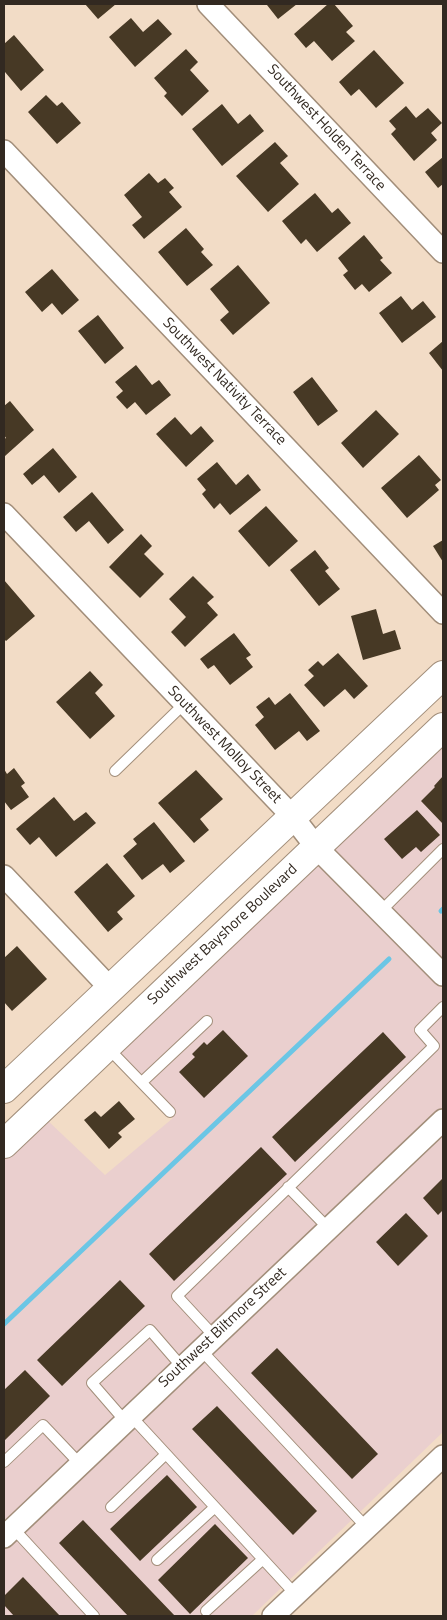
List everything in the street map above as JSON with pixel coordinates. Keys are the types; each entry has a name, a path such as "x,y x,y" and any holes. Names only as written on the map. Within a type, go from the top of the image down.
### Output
{"main road":[{"path":"4,1089 443,675"},
{"name":"Southwest Bayshore Boulevard","path":"4,1144 443,727"},
{"path":"4,1108 71,1045 80,1016"}],"street":[{"name":"Southwest Holden Terrace","path":"208,4 443,252"},
{"name":"Southwest Nativity Terrace","path":"4,151 443,613"},
{"name":"Southwest Molloy Street","path":"4,514 292,816 317,848 443,975"},
{"path":"4,876 110,988"},
{"name":"Southwest Biltmore Street","path":"8,1533 443,1120"},
{"path":"273,1616 443,1456"}],"lane":[{"path":"115,770 184,704"},
{"path":"380,912 443,850"},
{"path":"367,1528 208,1343 177,1296 434,1046 420,1030 443,1007"},
{"path":"142,1082 208,1020"},
{"path":"106,1046 170,1112"},
{"path":"288,1188 328,1228"},
{"path":"182,1367 150,1330 92,1383 166,1454 296,1595"},
{"path":"4,1462 43,1425 80,1464"},
{"path":"111,1507 166,1454"},
{"path":"157,1560 215,1507"},
{"path":"8,1533 94,1616"},
{"path":"206,1611 262,1559"}],"shaded area":[{"path":"443,740 443,961 331,848"},
{"path":"316,862 443,990 443,1107 4,1524 4,1157 45,1118 105,1175 173,1118 111,1054"},
{"path":"443,1133 443,1432 252,1616 4,1616 4,1550"}],"building":[{"path":"85,4 116,4 98,19"},
{"path":"297,4 278,19 267,5"},
{"path":"328,4 334,4 353,26 346,32 355,41 332,61 314,41 306,48 294,34"},
{"path":"131,18 143,32 158,19 172,34 135,67 109,37"},
{"path":"14,35 44,70 21,91 4,73 4,44"},
{"path":"186,49 198,62 190,70 209,91 182,116 164,96 167,93 154,78"},
{"path":"374,50 404,83 376,108 359,89 351,96 339,82"},
{"path":"46,95 57,106 62,102 81,123 57,144 28,112"},
{"path":"222,104 238,124 250,114 264,131 222,166 192,129"},
{"path":"406,106 416,118 428,108 442,123 431,133 437,140 414,161 391,134 396,129 389,121"},
{"path":"275,142 288,156 280,163 299,184 268,212 236,176"},
{"path":"443,157 443,184 438,188 425,172"},
{"path":"149,173 158,183 165,178 174,188 169,192 182,207 144,239 132,225 142,217 124,195"},
{"path":"315,193 332,213 338,208 351,223 317,252 306,239 301,244 282,221"},
{"path":"186,228 204,249 201,252 213,265 187,286 158,252"},
{"path":"364,235 383,258 380,260 392,273 369,292 362,284 355,290 343,275 348,271 338,258"},
{"path":"238,265 270,303 233,335 220,320 229,312 210,289"},
{"path":"52,269 79,300 62,315 52,303 42,312 25,292"},
{"path":"401,296 412,310 423,301 436,317 402,343 379,313"},
{"path":"98,315 124,348 105,364 78,331"},
{"path":"443,341 443,371 429,353"},
{"path":"136,365 152,385 159,380 171,395 146,415 135,402 127,409 116,397 123,391 115,382"},
{"path":"312,377 338,411 318,426 293,392"},
{"path":"10,401 34,430 5,456 4,406"},
{"path":"376,410 399,434 363,468 341,443"},
{"path":"175,417 191,435 201,426 214,441 186,467 156,434"},
{"path":"53,448 77,477 59,493 44,475 32,485 23,474"},
{"path":"419,455 441,480 435,485 439,490 407,518 381,488"},
{"path":"217,462 236,485 248,474 261,490 230,515 220,503 214,509 202,494 206,490 197,479"},
{"path":"92,492 124,530 108,544 89,521 76,532 63,517"},
{"path":"266,506 298,541 269,567 238,531"},
{"path":"141,534 152,546 144,554 164,574 140,598 109,567"},
{"path":"443,540 443,562 433,546"},
{"path":"315,550 329,568 325,571 340,589 319,606 290,570"},
{"path":"193,576 214,597 207,603 218,615 185,647 171,632 186,617 169,599"},
{"path":"4,580 35,616 6,641 4,639"},
{"path":"376,609 383,634 395,630 401,649 363,660 351,616"},
{"path":"234,633 251,655 246,658 253,667 230,685 214,665 208,669 200,659"},
{"path":"338,653 368,686 354,699 345,689 324,707 304,685 314,676 308,670 318,661 323,666"},
{"path":"90,671 103,685 95,693 115,716 90,739 56,702"},
{"path":"290,693 320,731 307,741 299,731 275,750 255,725 264,717 256,707 269,697 275,705"},
{"path":"14,768 25,783 21,786 29,797 11,810 4,801 4,769 7,774"},
{"path":"196,770 223,799 200,819 209,830 194,843 158,803"},
{"path":"443,776 443,824 421,801"},
{"path":"54,797 74,821 86,812 96,823 56,857 39,837 30,845 16,829"},
{"path":"417,810 440,835 421,852 416,847 402,859 384,839"},
{"path":"154,822 185,861 170,873 163,864 142,880 123,856 137,844 133,839"},
{"path":"107,863 135,896 117,912 123,919 108,932 74,892"},
{"path":"17,946 47,979 12,1011 4,1002 4,958"},
{"path":"223,1030 248,1056 204,1098 179,1072 195,1057 192,1054 204,1042 207,1045"},
{"path":"383,1032 406,1057 295,1162 272,1137"},
{"path":"119,1101 135,1119 118,1133 122,1137 109,1149 84,1120 95,1111 101,1117"},
{"path":"261,1147 287,1174 174,1281 149,1254"},
{"path":"443,1178 443,1210 438,1215 423,1198"},
{"path":"406,1213 428,1236 398,1266 376,1242"},
{"path":"120,1280 145,1306 62,1386 37,1360"},
{"path":"277,1348 378,1454 352,1479 251,1373"},
{"path":"25,1370 50,1396 4,1441 4,1390"},
{"path":"217,1406 317,1511 293,1535 192,1429"},
{"path":"167,1475 197,1507 140,1561 110,1529"},
{"path":"83,1520 175,1616 128,1616 59,1543"},
{"path":"215,1524 248,1558 190,1614 158,1580"},
{"path":"23,1577 60,1616 14,1616 4,1605 4,1596"}],"waterway":[{"path":"4,1324 389,959"}]}
